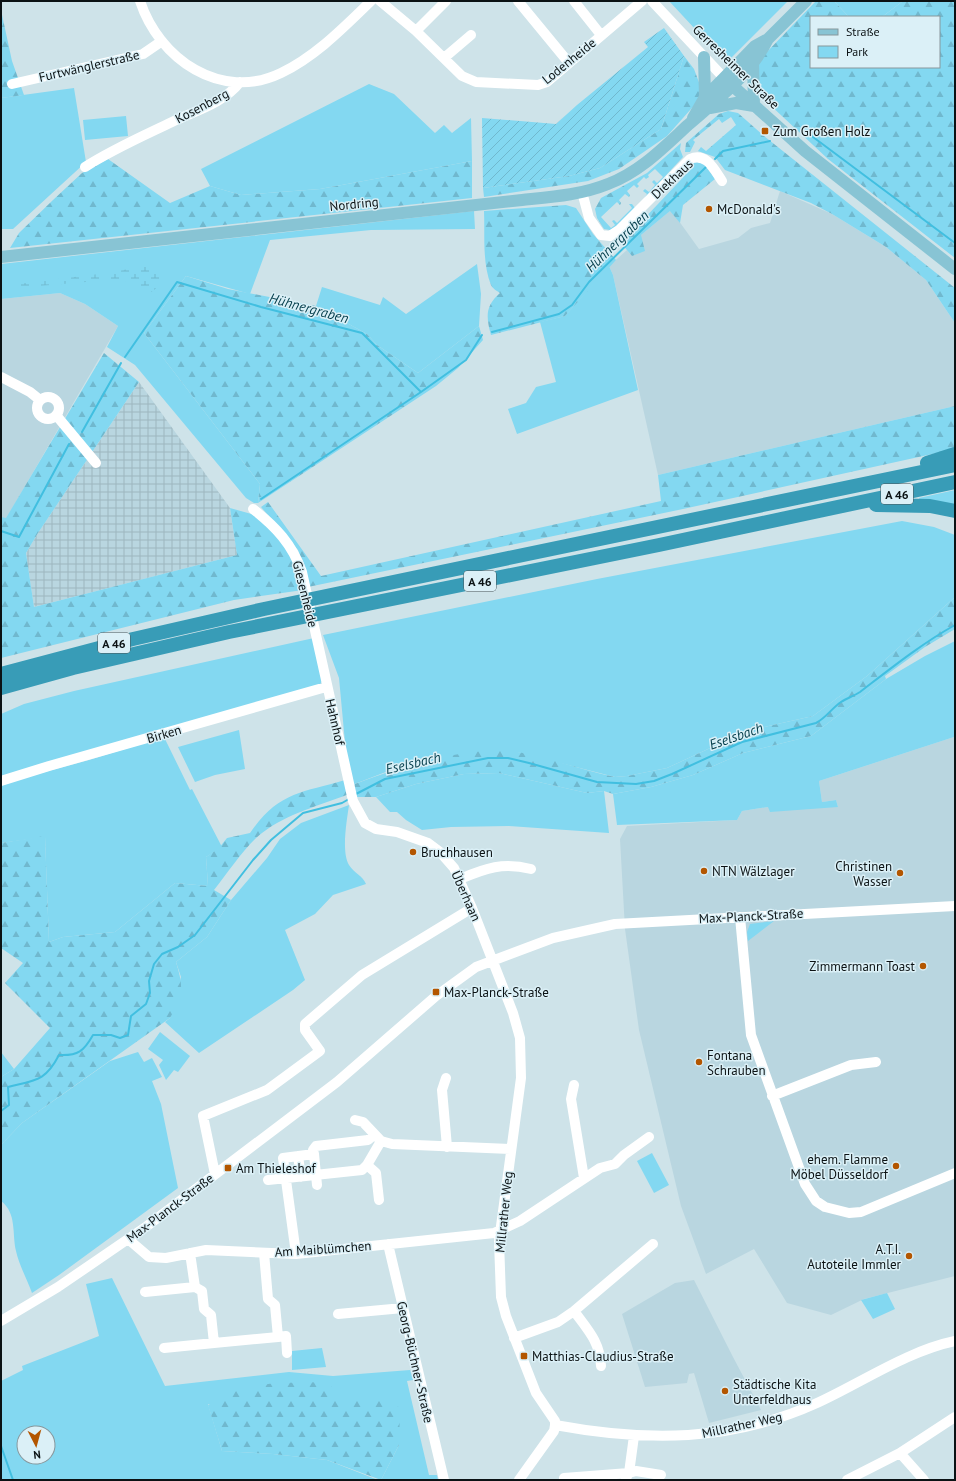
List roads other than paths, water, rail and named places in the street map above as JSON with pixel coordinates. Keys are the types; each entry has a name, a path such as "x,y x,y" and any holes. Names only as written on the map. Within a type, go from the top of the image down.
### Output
{"highway":[{"path":"858,486 955,454"},
{"name":"A 46","path":"1,674 98,647 236,615 955,465"},
{"name":"A 46","path":"1,688 53,673 229,632 659,546 955,482"},
{"path":"839,506 910,504 930,506 955,512"},
{"path":"1,697 53,673"}],"main road":[{"path":"728,82 755,46 768,38 806,1"},
{"path":"728,82 753,62 762,51 768,38"},
{"path":"704,57 707,102 754,106 753,62"},
{"name":"Nordring","path":"2,257 522,200 582,192 608,184 630,174 649,160 689,124 707,102 728,82"},
{"name":"Gerresheimer Straße","path":"728,82 805,151 955,269"}],"street":[{"path":"140,1 149,21 162,41 176,58 197,72 227,81 240,82"},
{"name":"Kosenberg","path":"86,167 109,152 218,101 234,89 240,82 268,78 280,74 306,59 329,41 371,1"},
{"name":"Lodenheide","path":"380,1 416,31 462,76 471,81 538,85 547,82 642,1"},
{"path":"416,31 446,1"},
{"path":"518,1 569,63"},
{"path":"574,1 601,35"},
{"name":"Gerresheimer Straße","path":"652,1 728,82"},
{"path":"444,58 471,35"},
{"name":"Furtwänglerstraße","path":"12,84 143,54 162,41"},
{"name":"Diekhaus","path":"582,192 593,225 601,235 605,237 610,236 619,230 690,159 701,157 705,159 711,164 722,181"},
{"path":"1,377 30,392 40,400"},
{"path":"50,397 56,400 59,409 56,415 49,418 42,416 38,411 40,400 50,397"},
{"path":"56,415 96,464"},
{"name":"Giesenheide","path":"253,509 282,534 291,546 302,572 318,648"},
{"name":"Hahnhof","path":"318,648 352,798"},
{"name":"Birken","path":"1,781 48,766 326,687"},
{"name":"Überhaan","path":"352,798 365,823 376,829 397,832 428,843 454,868 472,908 492,960"},
{"path":"460,879 489,867 514,865 531,869"},
{"name":"Max-Planck-Straße","path":"1,1321 58,1287 128,1239 337,1082 436,996 476,967 492,960 540,942 599,926 955,906"},
{"path":"215,1174 203,1116 267,1090 320,1052 305,1030 305,1024 362,975 472,908"},
{"path":"740,917 750,1030 756,1053 805,1184 816,1201 825,1207 849,1213 861,1212 955,1173"},
{"name":"Millrather Weg","path":"492,960 513,1013 520,1038 521,1078 500,1231 501,1297 514,1338 536,1394 555,1421 556,1425 634,1436 684,1437 771,1420 818,1402 926,1349 955,1341"},
{"path":"772,1096 851,1065 876,1062"},
{"path":"446,1078 442,1090 447,1147"},
{"path":"574,1085 571,1099 584,1178"},
{"path":"355,1120 363,1122 378,1138 402,1146 511,1149"},
{"name":"Am Maiblümchen","path":"128,1239 150,1256 166,1258 206,1250 296,1254 494,1233 520,1221 600,1168 615,1164 624,1155 649,1137"},
{"path":"317,1180 313,1150 316,1146 378,1138"},
{"path":"268,1180 301,1177 317,1180 362,1170 367,1165 378,1138"},
{"path":"296,1254 283,1158 314,1154"},
{"path":"298,1156 301,1177"},
{"path":"367,1165 376,1173 379,1200"},
{"name":"Georg-Büchner-Straße","path":"388,1244 444,1480"},
{"path":"514,1338 558,1322 574,1311 652,1244"},
{"path":"190,1253 195,1287"},
{"path":"264,1253 268,1298 275,1305 278,1337"},
{"path":"145,1292 195,1287 202,1291 204,1309 211,1315 214,1343"},
{"path":"338,1314 403,1308"},
{"path":"574,1311 597,1343 601,1353 601,1366"},
{"path":"164,1348 286,1336 287,1353"},
{"path":"847,1480 900,1453 955,1418"},
{"path":"519,1480 556,1425"},
{"path":"626,1477 634,1436"},
{"path":"900,1453 924,1480"},
{"path":"564,1478 626,1477 636,1471 660,1475"}],"waterway":[{"name":"Hühnergraben","path":"809,134 955,243"},
{"name":"Hühnergraben","path":"715,159 723,151 770,141"},
{"name":"Hühnergraben","path":"492,332 559,314 572,305 589,282 706,167"},
{"name":"Hühnergraben","path":"125,357 177,282 261,307 362,333 421,392 466,360 482,335"},
{"name":"Hühnergraben","path":"82,432 121,363"},
{"path":"261,499 421,392"},
{"name":"Hühnergraben","path":"1,531 19,537 69,444"},
{"name":"Eselsbach","path":"354,795 385,779 488,758 508,758 597,782 636,784 654,781 742,742 816,723 841,702 860,692 918,648 955,625"},
{"name":"Eselsbach","path":"1,1111 9,1105 8,1087 32,1081 44,1075 54,1064 59,1055 71,1055 80,1051 87,1045 93,1035 111,1035 120,1038 128,1035 131,1016 146,1004 150,993 149,981 154,964 162,954 178,947 195,935 253,860 271,840 303,813 342,803 349,799"},
{"path":"1,1446 13,1480"}],"place":[{"name":"Zum Großen Holz","path":"765,131"},
{"name":"McDonald's","path":"709,209"},
{"name":"Bruchhausen","path":"413,852"},
{"name":"NTN Wälzlager","path":"704,871"},
{"name":"Christinen Wasser","path":"900,873"},
{"name":"Zimmermann Toast","path":"923,966"},
{"name":"Max-Planck-Straße","path":"436,992"},
{"name":"Fontana Schrauben","path":"699,1062"},
{"name":"ehem. Flamme Möbel Düsseldorf","path":"896,1166"},
{"name":"Am Thieleshof","path":"228,1168"},
{"name":"A.T.I. Autoteile Immler","path":"909,1256"},
{"name":"Matthias-Claudius-Straße","path":"524,1356"},
{"name":"Städtische Kita Unterfeldhaus","path":"725,1391"}]}
